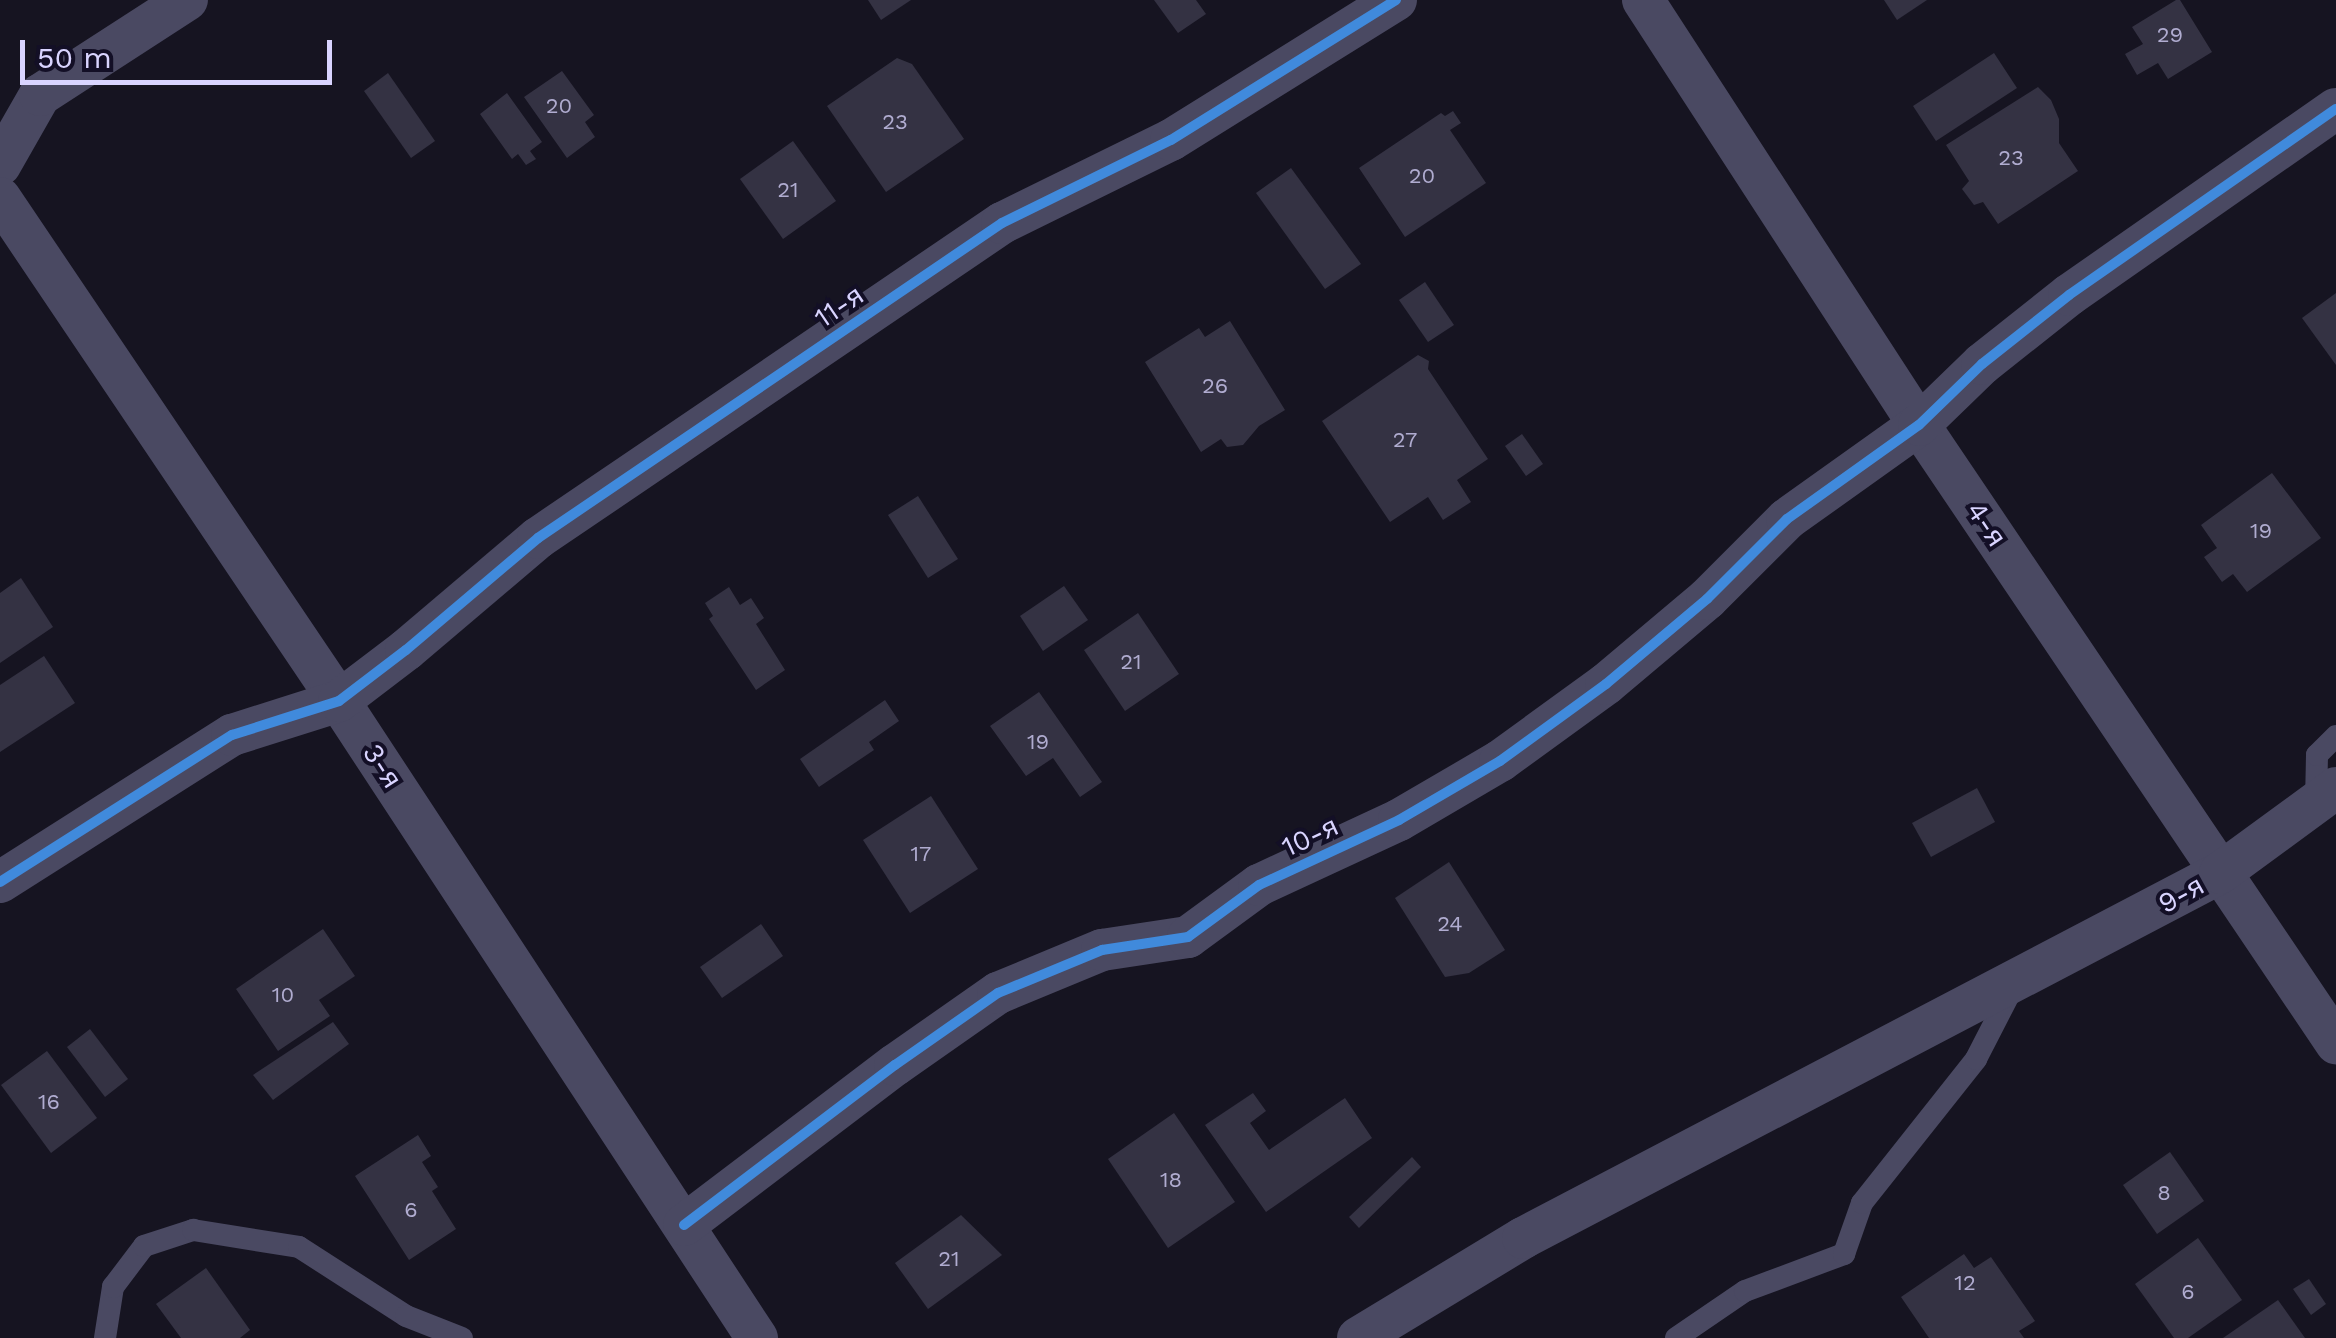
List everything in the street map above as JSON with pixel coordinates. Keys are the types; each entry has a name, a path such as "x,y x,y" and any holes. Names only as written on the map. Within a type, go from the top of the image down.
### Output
{"street":[{"path":"0,165 40,95 186,0"},
{"name":"11-я","path":"0,882 232,735 339,701 406,650 538,538 1002,223 1171,140 1396,0"},
{"name":"4-я","path":"1643,0 1920,424 2336,1043"},
{"name":"10-я","path":"684,1225 894,1065 998,993 1102,950 1188,937 1259,885 1398,820 1500,761 1606,684 1707,600 1788,519 1920,424 1982,364 2069,296 2336,109"},
{"name":"3-я","path":"0,198 339,701 757,1338"},
{"name":"9-я","path":"1358,1338 1523,1238 2220,874 2326,796"}],"lane":[{"path":"2326,796 2317,754 2336,736"},
{"path":"1676,1338 1745,1291 1844,1254 1862,1203 1976,1059 2015,984"},
{"path":"105,1338 113,1288 144,1246 193,1230 299,1247 406,1316 462,1338"}],"building":[{"path":"868,0 911,0 881,20"},
{"path":"1154,0 1196,0 1206,14 1178,33"},
{"path":"1884,0 1927,0 1897,20"},
{"path":"2180,0 2212,52 2168,79 2158,63 2137,75 2125,54 2143,44 2132,27"},
{"path":"1994,53 2017,88 1936,141 1913,106"},
{"path":"897,58 912,64 964,139 886,192 827,106"},
{"path":"562,71 594,115 585,122 595,137 567,158 524,97"},
{"path":"388,73 435,141 411,158 364,91"},
{"path":"2038,87 2051,100 2059,119 2059,143 2078,171 1998,224 1983,202 1974,205 1962,189 1969,181 1946,145"},
{"path":"507,93 542,142 530,151 536,159 526,165 518,154 512,159 480,114"},
{"path":"1453,111 1461,123 1450,130 1486,183 1405,237 1359,168 1441,113 1445,116"},
{"path":"793,141 836,201 783,239 740,179"},
{"path":"1291,168 1361,264 1325,289 1256,193"},
{"path":"1425,282 1454,325 1428,342 1399,300"},
{"path":"2336,293 2336,365 2302,318"},
{"path":"1230,321 1285,410 1259,426 1243,445 1227,447 1221,439 1201,452 1145,362 1199,328 1205,337"},
{"path":"1418,355 1429,361 1428,369 1488,459 1457,480 1471,502 1443,520 1428,497 1390,522 1322,421"},
{"path":"1522,434 1543,464 1526,476 1505,446"},
{"path":"2272,473 2321,538 2247,592 2233,574 2222,582 2204,557 2217,548 2201,525"},
{"path":"918,496 958,559 928,578 888,515"},
{"path":"21,578 53,627 0,663 0,593"},
{"path":"1064,586 1088,620 1043,651 1020,616"},
{"path":"729,587 740,605 751,598 764,618 756,624 785,670 756,690 709,619 713,616 705,603"},
{"path":"1138,613 1179,674 1125,711 1084,650"},
{"path":"44,656 75,703 0,752 0,685"},
{"path":"1039,692 1102,782 1080,797 1053,758 1026,776 990,726"},
{"path":"885,700 899,721 869,742 874,750 819,787 800,759"},
{"path":"1977,788 1995,822 1931,857 1912,823"},
{"path":"931,796 978,869 910,913 863,840"},
{"path":"1449,862 1505,950 1469,973 1445,977 1395,898"},
{"path":"761,924 783,956 722,998 700,967"},
{"path":"323,929 355,976 319,1000 330,1016 278,1051 236,989"},
{"path":"333,1022 349,1044 273,1100 253,1075"},
{"path":"90,1029 128,1079 105,1097 67,1047"},
{"path":"47,1051 97,1118 51,1153 1,1085"},
{"path":"1253,1093 1266,1111 1250,1123 1269,1150 1345,1098 1372,1138 1266,1212 1205,1125"},
{"path":"1174,1113 1235,1202 1168,1248 1108,1159"},
{"path":"418,1135 431,1156 422,1162 438,1187 432,1191 456,1229 409,1260 355,1176"},
{"path":"2170,1152 2204,1201 2157,1234 2123,1185"},
{"path":"1412,1157 1421,1167 1359,1228 1349,1217"},
{"path":"961,1215 1002,1255 928,1309 895,1263"},
{"path":"2198,1238 2242,1300 2188,1338 2174,1338 2135,1284"},
{"path":"1964,1254 1974,1268 1991,1257 2035,1321 2019,1331 2024,1338 1929,1338 1901,1297"},
{"path":"206,1268 250,1330 240,1338 181,1338 156,1304"},
{"path":"2309,1279 2326,1304 2311,1315 2293,1289"},
{"path":"2278,1300 2305,1338 2223,1338"}],"cycle path":[{"path":"0,882 232,735 339,701 406,650 538,538 1002,223 1171,140 1396,0"},
{"path":"684,1225 895,1065 998,993 1102,950 1188,937 1259,885 1399,820 1500,761 1606,684 1707,599 1787,519 1919,425 1982,364 2069,295 2336,109"}]}
